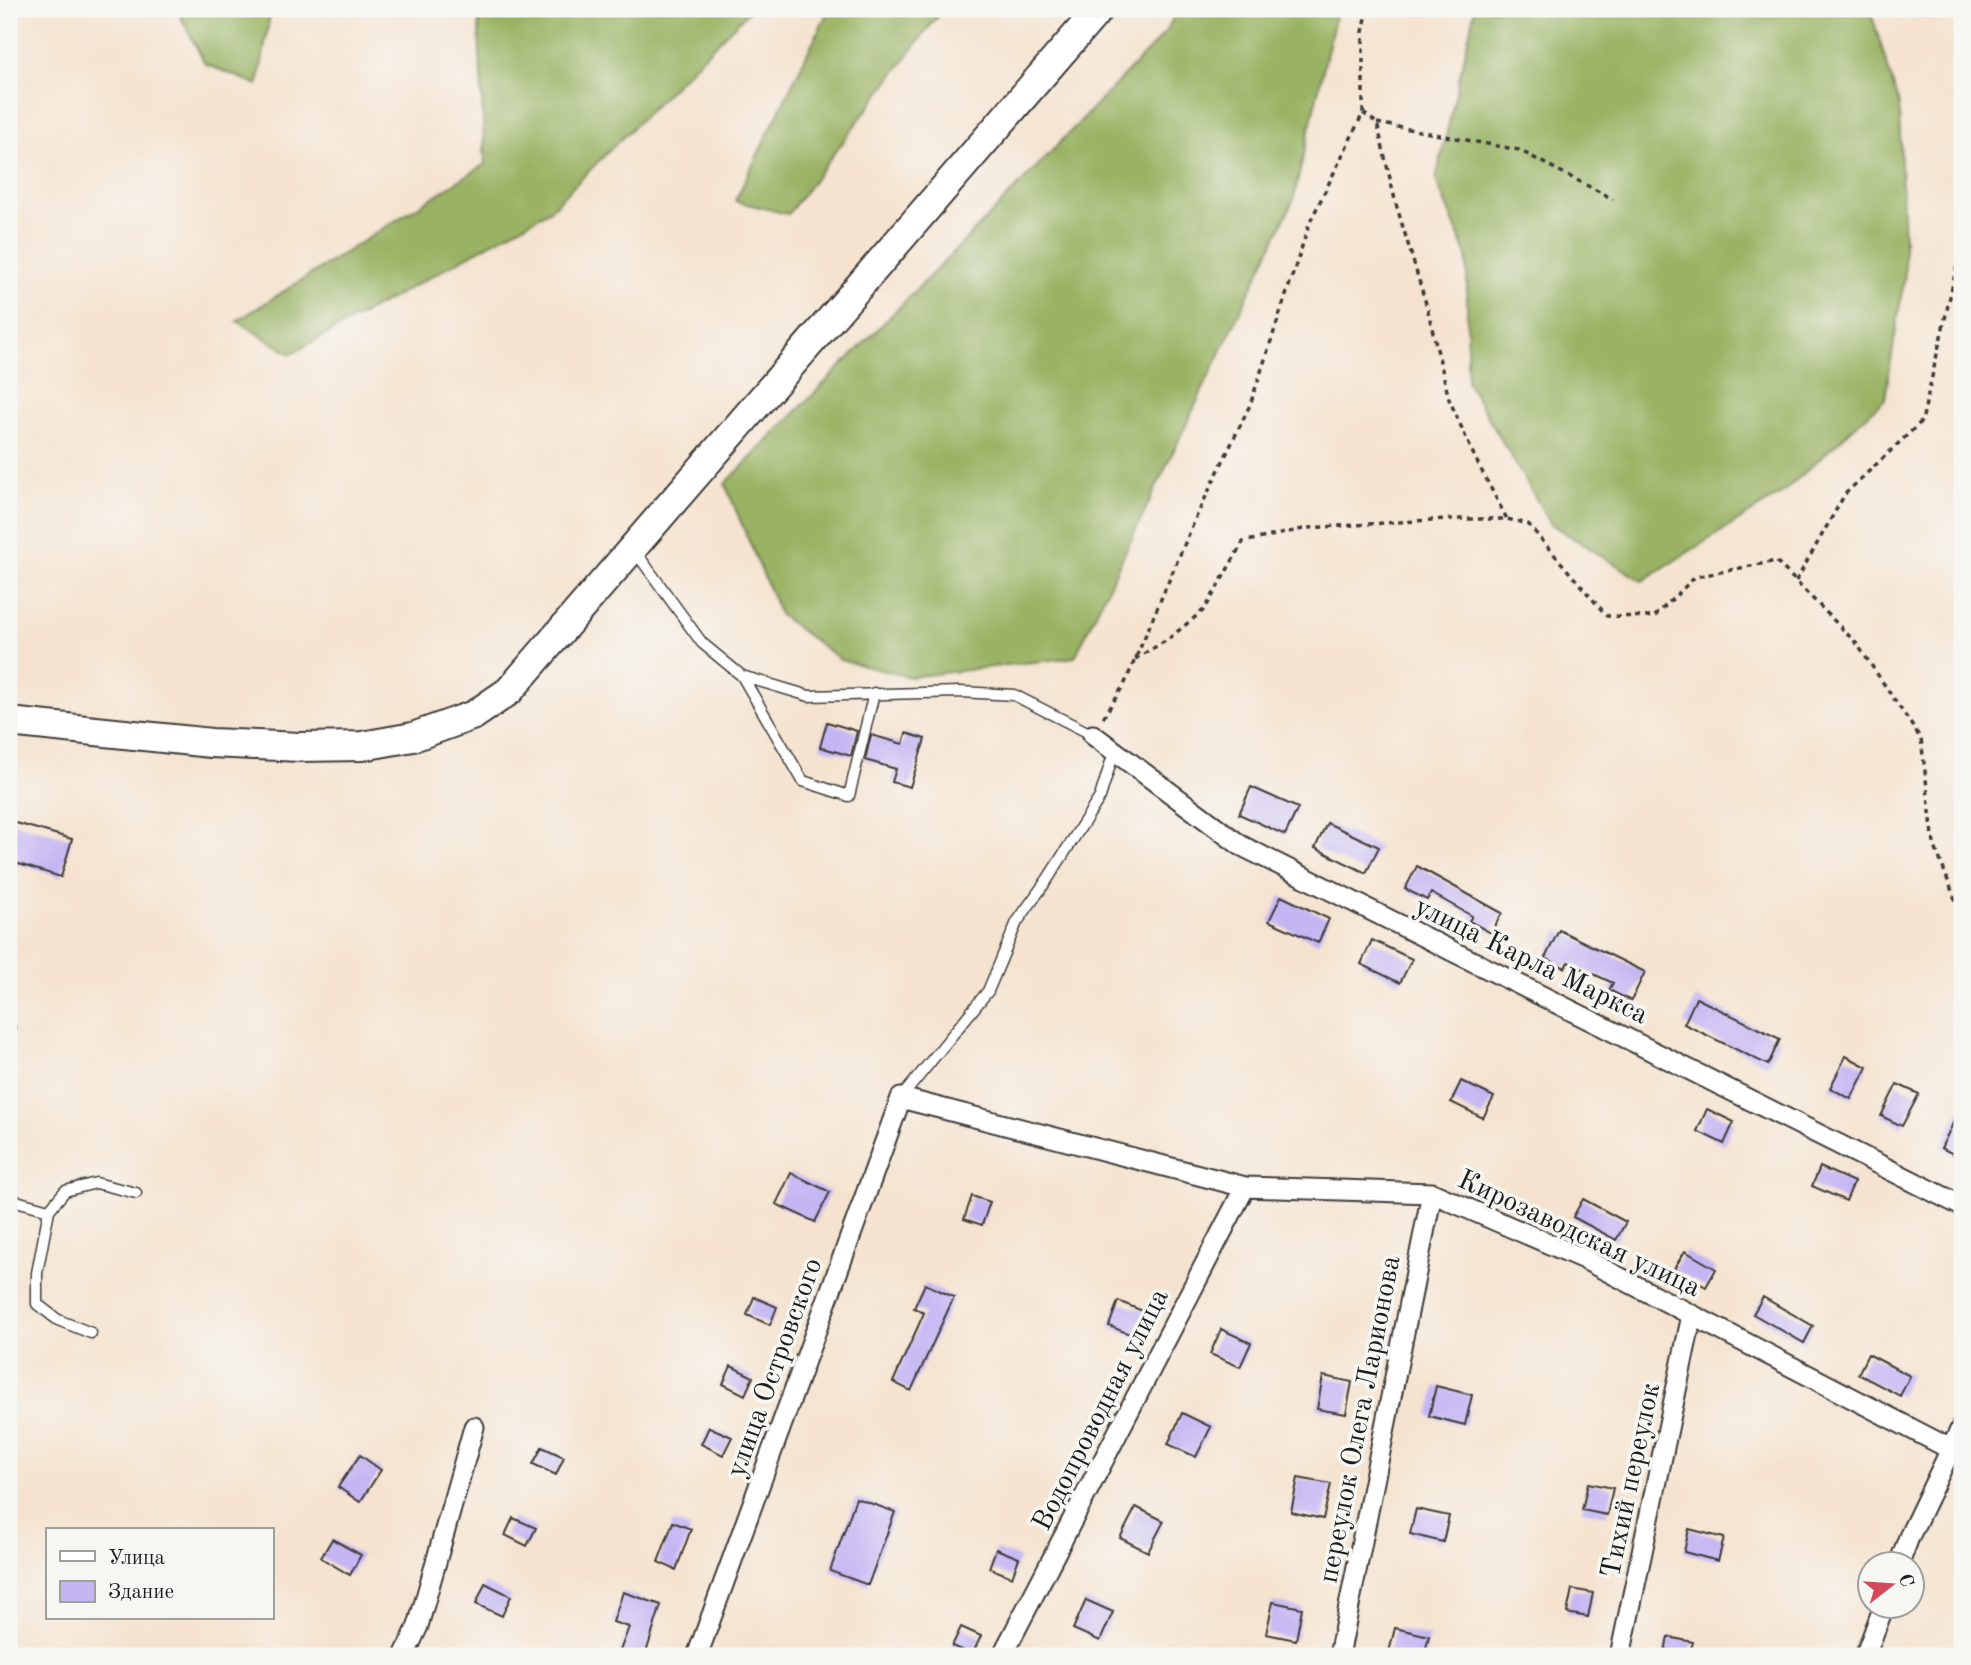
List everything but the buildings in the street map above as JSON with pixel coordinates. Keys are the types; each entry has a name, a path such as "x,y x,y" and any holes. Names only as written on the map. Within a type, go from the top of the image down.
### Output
{"main road":[{"path":"9,722 211,743 300,747 362,746 413,737 474,715 509,691 1099,9"}],"street":[{"name":"улица Карла Маркса","path":"1093,735 1240,845 1962,1206"},
{"name":"Кирозаводская улица","path":"901,1098 1245,1187 1432,1193 1584,1259 1956,1452"},
{"name":"улица Островского","path":"696,1656 901,1098"},
{"name":"Водопроводная улица","path":"1002,1656 1245,1187"},
{"name":"переулок Олега Ларионова","path":"1339,1656 1432,1193"},
{"name":"Тихий переулок","path":"1620,1656 1692,1315"},
{"path":"1904,1550 1956,1452 1962,1426"},
{"path":"404,1656 418,1626 474,1427"},
{"path":"1866,1656 1879,1620"}],"lane":[{"path":"632,547 702,643 741,676 803,781 849,796 874,693"},
{"path":"741,676 809,696 961,692 1014,695 1093,735"},
{"path":"901,1098 988,991 1017,922 1100,797 1114,752"},
{"path":"91,1333 58,1320 37,1304 37,1273 49,1210 65,1191 96,1183 136,1193"},
{"path":"9,1199 49,1210"}],"path":[{"path":"1093,735 1125,683 1197,515 1250,405 1310,222 1363,113 1363,32 1368,9"},
{"path":"1363,113 1377,123 1519,150 1613,199"},
{"path":"1377,123 1449,399 1475,458 1507,519"},
{"path":"1796,581 1845,494 1922,421 1962,243"},
{"path":"1135,659 1167,640 1205,609 1243,542 1308,528 1446,519 1507,519 1528,524 1607,616 1654,617 1695,577 1776,561 1857,644 1921,739 1934,844 1955,898 1962,908"}],"green space":[{"path":"177,9 271,9 258,85 205,64"},
{"path":"478,9 751,9 549,211 291,354 237,321 485,164"},
{"path":"829,9 943,9 788,214 735,201"},
{"path":"1178,9 1337,9 1293,201 1075,657 910,677 841,660 780,615 725,484 1166,32"},
{"path":"1475,9 1867,9 1872,16 1899,104 1905,273 1885,399 1781,494 1642,581 1551,524 1467,382 1467,256 1436,180"}]}
